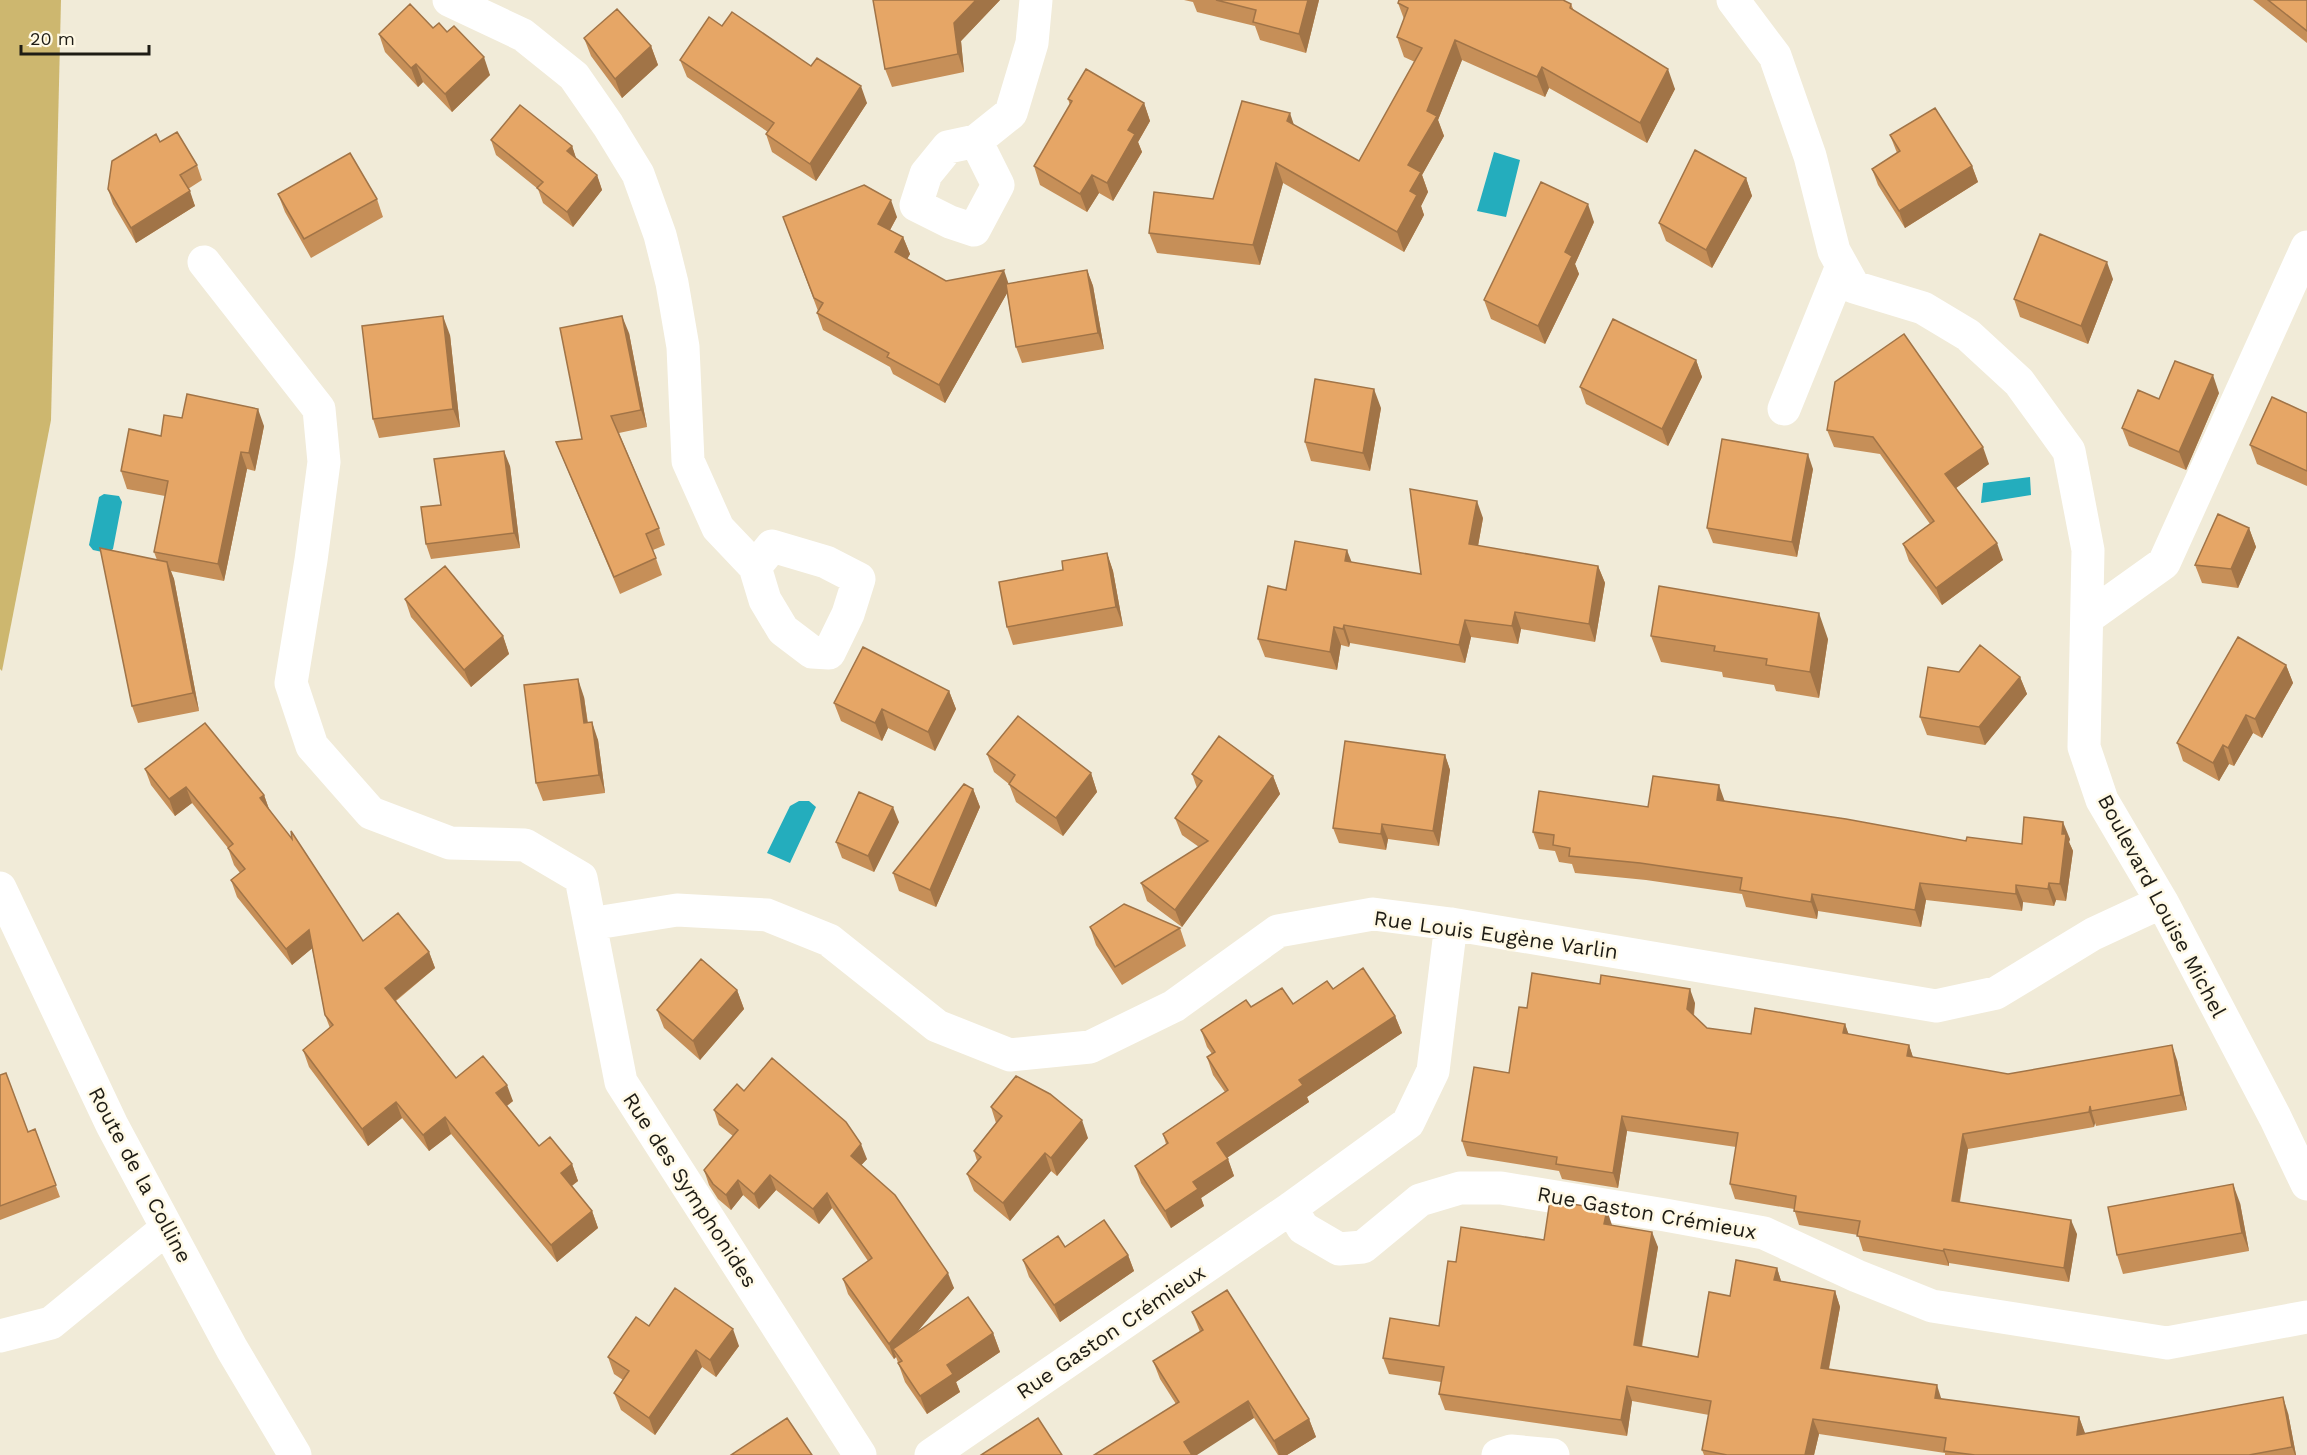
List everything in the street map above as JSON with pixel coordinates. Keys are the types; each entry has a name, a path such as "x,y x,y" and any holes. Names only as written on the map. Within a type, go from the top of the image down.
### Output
{"street":[{"path":"449,0 523,35 574,76 638,174 660,235 672,284 681,336 687,410 688,461 718,528 755,567"},
{"path":"976,141 1011,113 1032,43 1036,0"},
{"name":"Boulevard Louise Michel","path":"1732,0 1775,56 1810,156 1834,251 1854,287 1923,308 1968,335 2019,382 2069,451 2088,550 2084,747 2102,800 2163,902 2275,1117 2307,1184"},
{"path":"2087,618 2164,563 2307,248"},
{"name":"Rue des Symphonides","path":"204,262 319,409 324,462 291,683 312,746 371,813 450,843 525,845 581,878 621,1082 860,1455"},
{"path":"1784,409 1842,266"},
{"name":"Route de la Colline","path":"0,888 112,1125 232,1349 296,1455"},
{"name":"Rue Louis Eugène Varlin","path":"590,924 677,910 767,915 829,940 937,1026 1010,1055 1090,1047 1174,1006 1278,931 1373,914 1451,924 1936,1006 1996,993 2094,934 2163,902"},
{"name":"Rue Gaston Crémieux","path":"931,1455 1291,1208 1408,1123 1433,1071 1451,924"},
{"name":"Rue Gaston Crémieux","path":"1291,1208 1303,1228 1339,1250 1363,1247 1420,1200 1460,1188 1501,1188 1764,1233 1857,1276 1932,1306 1944,1308 2167,1343 2307,1317"},
{"path":"0,1336 51,1323 167,1228"},
{"path":"1498,1455 1511,1451 1552,1455"}],"shaded area":[{"path":"0,0 61,0 51,420 2,671 0,669"}],"water":[{"path":"1494,152 1520,160 1506,217 1477,211"},
{"path":"2030,477 2031,495 1981,503 1983,483"},
{"path":"104,494 119,496 122,502 113,549 107,553 93,550 89,545 99,497"},
{"path":"799,801 809,801 816,807 790,863 767,853 790,806"}],"building":[{"path":"873,0 976,0 954,23 958,54 885,69"},
{"path":"1216,0 1308,0 1299,34 1253,22 1256,10"},
{"path":"1399,0 1563,0 1571,4 1570,8 1668,69 1640,123 1542,67 1537,77 1455,40 1427,111 1437,116 1408,165 1421,172 1410,191 1417,195 1397,232 1276,163 1253,245 1149,233 1154,192 1213,199 1242,101 1290,113 1287,121 1359,161 1422,48 1397,37 1408,8 1398,3"},
{"path":"2268,0 2307,0 2307,31"},
{"path":"410,4 433,28 439,23 447,32 454,26 484,57 445,94 416,64 411,68 379,34"},
{"path":"617,9 651,46 615,79 584,38"},
{"path":"732,12 811,66 817,58 861,86 810,164 766,134 774,123 680,60 709,17 722,26"},
{"path":"1086,69 1144,103 1128,130 1135,134 1107,183 1092,175 1080,194 1034,166 1072,101 1068,99"},
{"path":"520,105 572,146 567,151 597,175 567,212 537,188 543,182 491,140"},
{"path":"1935,108 1972,166 1899,211 1872,169 1900,151 1890,135"},
{"path":"177,132 197,165 180,175 190,191 131,228 108,189 112,161 156,134 160,142"},
{"path":"1695,150 1746,178 1706,250 1659,223"},
{"path":"350,153 377,199 304,239 278,194"},
{"path":"1541,182 1588,204 1565,252 1572,256 1538,326 1484,300"},
{"path":"864,185 891,200 878,224 903,237 895,252 946,281 1004,270 939,385 887,357 889,353 817,313 823,303 814,298 783,217"},
{"path":"2040,234 2107,262 2081,326 2014,299"},
{"path":"1087,270 1098,333 1016,347 1006,284"},
{"path":"443,316 453,409 373,419 362,326"},
{"path":"622,316 641,410 611,416 659,528 646,534 656,558 614,577 556,442 582,439 560,328"},
{"path":"1613,319 1696,360 1662,429 1580,387"},
{"path":"1904,334 1983,447 1945,474 1997,543 1936,588 1903,544 1934,521 1873,437 1827,430 1835,382"},
{"path":"2175,361 2213,375 2179,452 2122,428 2138,390 2159,399"},
{"path":"1315,379 1374,389 1363,453 1305,442"},
{"path":"187,394 258,409 249,453 241,452 218,564 154,552 168,481 121,471 129,429 161,436 164,415 182,418"},
{"path":"2272,397 2307,413 2307,471 2250,445"},
{"path":"1722,439 1808,454 1792,542 1707,528"},
{"path":"504,451 514,533 426,544 421,507 441,505 434,459"},
{"path":"1410,489 1477,501 1469,544 1598,566 1589,624 1515,612 1512,626 1465,620 1459,645 1344,625 1343,629 1334,627 1330,652 1258,639 1268,586 1286,590 1295,541 1347,550 1345,561 1421,574"},
{"path":"2218,514 2249,528 2231,569 2195,565"},
{"path":"100,548 167,562 193,693 132,706"},
{"path":"1107,553 1116,607 1007,627 999,582 1063,570 1062,561"},
{"path":"445,566 503,636 464,670 405,599"},
{"path":"1659,586 1819,613 1810,672 1766,665 1767,659 1714,651 1715,646 1651,636"},
{"path":"2238,637 2286,665 2255,719 2246,715 2228,748 2223,745 2213,763 2177,743"},
{"path":"1980,645 2020,677 1979,727 1920,717 1928,667 1959,672"},
{"path":"863,647 949,691 928,732 882,709 875,723 834,703"},
{"path":"578,679 584,723 592,722 599,775 536,783 524,685"},
{"path":"1018,716 1091,773 1056,818 1009,784 1015,775 987,754"},
{"path":"205,723 264,795 260,798 292,839 291,831 363,941 398,913 429,952 385,988 456,1078 483,1056 507,1085 496,1093 539,1146 550,1137 572,1164 561,1173 592,1211 551,1245 445,1117 423,1135 396,1102 362,1129 303,1050 333,1025 325,1015 309,930 286,949 231,880 245,869 228,848 233,844 186,787 169,799 145,769"},
{"path":"1219,736 1273,776 1175,910 1141,883 1208,841 1175,818 1202,781 1192,774"},
{"path":"1345,741 1445,755 1433,831 1382,824 1381,834 1333,828"},
{"path":"1653,776 1719,785 1717,800 1846,819 1966,841 1967,837 2022,844 2024,817 2063,822 2062,834 2066,834 2060,884 2049,883 2048,889 2016,885 2016,894 1920,883 1915,910 1812,894 1811,902 1740,890 1742,878 1640,863 1569,856 1570,848 1553,845 1554,835 1533,832 1539,791 1648,807"},
{"path":"964,784 973,789 930,890 893,873"},
{"path":"859,792 893,807 868,856 836,842"},
{"path":"1124,904 1180,928 1115,967 1090,927"},
{"path":"701,959 737,990 693,1041 657,1010"},
{"path":"1363,968 1395,1016 1299,1080 1303,1085 1217,1143 1228,1159 1193,1182 1198,1189 1165,1211 1135,1166 1168,1143 1163,1134 1228,1090 1207,1057 1215,1052 1201,1030 1246,1000 1251,1007 1282,988 1293,1004 1327,981 1333,989"},
{"path":"1532,973 1600,984 1601,975 1690,989 1687,1009 1707,1028 1751,1034 1755,1008 1845,1024 1843,1033 1909,1045 1907,1056 2008,1074 2172,1045 2181,1095 2091,1111 2090,1106 2089,1112 1963,1134 1952,1201 2071,1220 2064,1268 1857,1236 1860,1221 1794,1211 1796,1196 1730,1184 1738,1133 1622,1116 1613,1173 1556,1164 1557,1157 1462,1141 1474,1067 1509,1073 1519,1007 1527,1008"},
{"path":"772,1058 846,1122 861,1144 851,1156 895,1195 948,1273 889,1344 843,1279 872,1258 827,1193 813,1209 770,1175 754,1194 738,1180 726,1195 713,1184 704,1170 738,1130 714,1110 737,1084 744,1091"},
{"path":"6,1073 28,1132 35,1129 56,1185 0,1206 0,1075"},
{"path":"1016,1076 1050,1094 1082,1120 1051,1158 1045,1153 1003,1203 967,1174 981,1157 974,1151 1002,1116 991,1107"},
{"path":"2233,1184 2242,1233 2117,1255 2108,1207"},
{"path":"1550,1200 1607,1210 1604,1224 1652,1232 1634,1345 1698,1357 1709,1292 1730,1296 1736,1260 1777,1268 1774,1280 1835,1291 1821,1368 1937,1385 1935,1398 2079,1417 2077,1435 2283,1397 2292,1447 2249,1455 1975,1455 1944,1451 1946,1438 1813,1419 1805,1455 1727,1455 1702,1450 1711,1401 1627,1386 1621,1420 1439,1394 1444,1367 1383,1358 1390,1318 1439,1326 1448,1261 1456,1262 1461,1227 1544,1240"},
{"path":"1104,1220 1128,1255 1054,1305 1023,1260 1058,1236 1065,1247"},
{"path":"675,1288 733,1329 710,1360 696,1350 649,1418 614,1393 629,1371 608,1357 636,1317 649,1326"},
{"path":"1227,1290 1309,1419 1274,1441 1248,1401 1184,1442 1192,1455 1094,1455 1179,1402 1153,1361 1203,1330 1192,1312"},
{"path":"968,1297 993,1333 947,1365 953,1374 920,1396 898,1363 902,1361 893,1349"},
{"path":"787,1418 812,1455 731,1455"},
{"path":"1038,1418 1062,1455 981,1455"}]}
